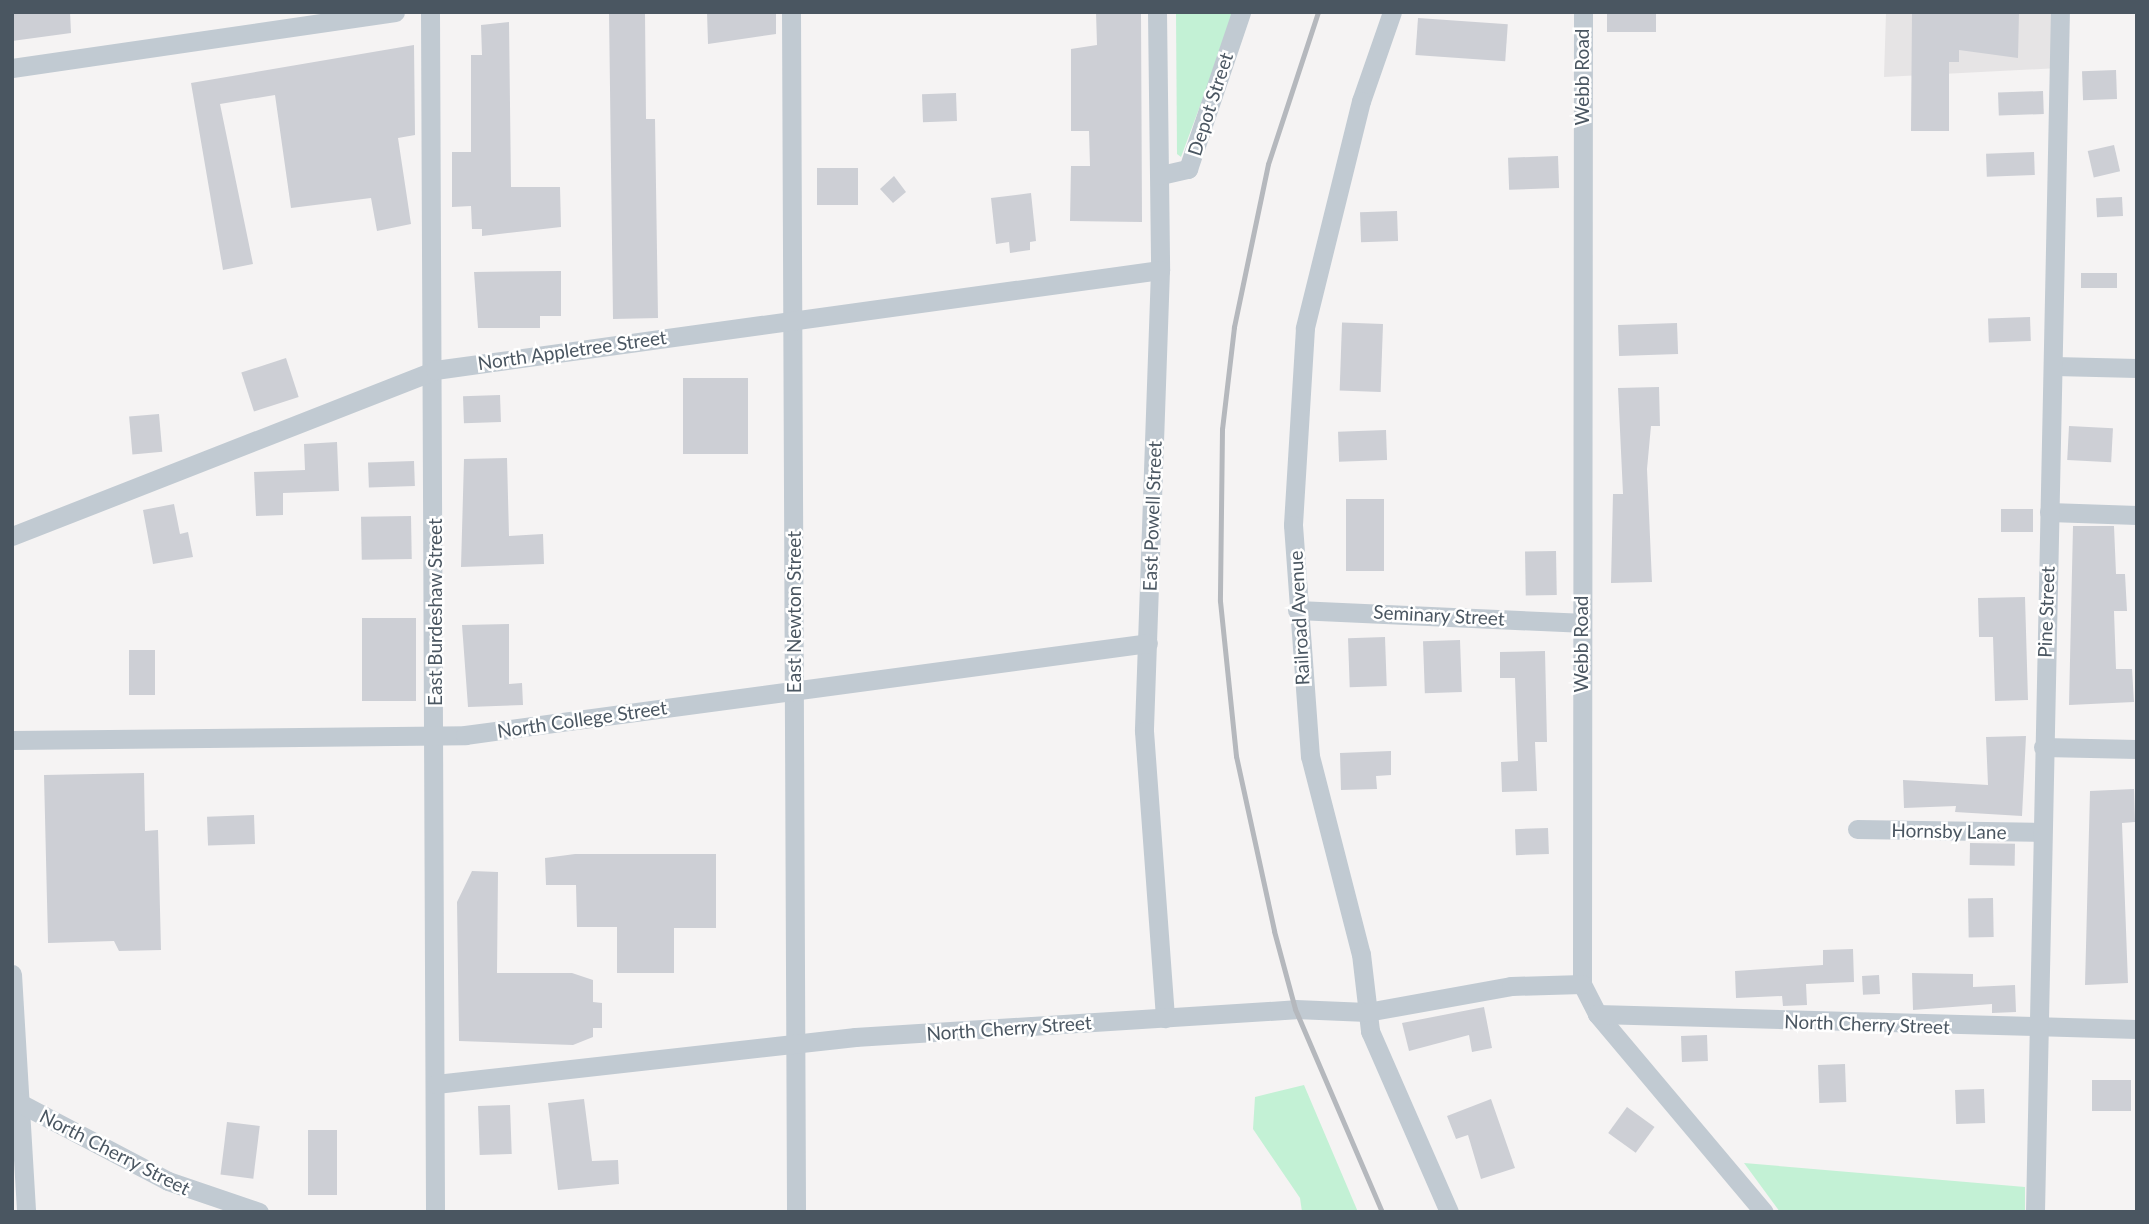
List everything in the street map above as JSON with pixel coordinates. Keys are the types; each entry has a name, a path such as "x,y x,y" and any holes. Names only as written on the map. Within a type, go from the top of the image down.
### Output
{"street":[{"path":"12,68 395,12"},
{"name":"East Burdeshaw Street","path":"430,12 435,370 435,1212"},
{"name":"East Newton Street","path":"791,12 796,1212"},
{"name":"East Powell Street","path":"1157,12 1161,175 1160,270 1146,773 1165,1018"},
{"name":"Depot Street","path":"1161,175 1188,169 1241,12"},
{"name":"Railroad Avenue","path":"1392,12 1361,101 1305,328 1294,471 1297,610 1310,756 1361,954 1367,1012 1449,1212"},
{"name":"Webb Road","path":"1583,12 1580,623 1582,984 1597,1014 1765,1212"},
{"name":"Pine Street","path":"2035,1212 2035,1030 2054,366 2060,12"},
{"name":"North Appletree Street","path":"12,536 435,370 1160,270"},
{"path":"2054,366 2137,368"},
{"path":"2049,512 2137,515"},
{"name":"Seminary Street","path":"1297,610 1580,623"},
{"name":"North College Street","path":"12,740 435,737 1148,643"},
{"path":"2043,747 2137,749"},
{"name":"Hornsby Lane","path":"1857,829 2041,832"},
{"path":"12,974 17,1102 26,1212"},
{"name":"North Cherry Street","path":"436,1084 796,1043 1295,1009 1367,1012 1511,986 1582,984"},
{"name":"North Cherry Street","path":"1597,1014 2035,1030 2137,1028"},
{"name":"North Cherry Street","path":"17,1102 168,1181 259,1212"}],"shaded area":[{"path":"1886,12 2060,12 2059,68 1884,77"}],"green space":[{"path":"1176,12 1235,12 1181,157 1177,154"},
{"path":"1304,1085 1358,1212 1302,1212 1300,1198 1253,1129 1255,1097"},
{"path":"1744,1163 2025,1187 2025,1212 1780,1212"}],"building":[{"path":"12,12 70,12 71,33 12,41"},
{"path":"609,12 645,12 646,119 655,119 658,318 613,319"},
{"path":"707,12 776,12 776,34 708,44"},
{"path":"1096,12 1141,12 1142,222 1070,221 1071,166 1090,166 1089,131 1071,131 1071,49 1097,45"},
{"path":"1607,12 1656,12 1656,32 1607,32"},
{"path":"1912,12 2019,12 2018,58 1959,50 1959,62 1949,62 1949,131 1911,131"},
{"path":"1418,18 1508,24 1505,61 1415,55"},
{"path":"509,22 511,187 560,187 561,227 482,236 482,229 472,229 471,206 452,207 452,152 471,152 471,55 482,55 481,25"},
{"path":"414,45 415,135 398,138 411,224 377,231 371,198 291,208 275,95 220,104 253,264 223,270 191,83"},
{"path":"2116,70 2117,99 2083,100 2082,71"},
{"path":"2043,91 2044,114 1999,116 1998,93"},
{"path":"956,93 957,121 923,122 922,94"},
{"path":"2114,145 2120,171 2094,177 2088,151"},
{"path":"2034,152 2035,175 1987,177 1986,154"},
{"path":"1558,156 1559,188 1509,190 1508,158"},
{"path":"817,168 858,168 858,205 817,205"},
{"path":"894,176 906,192 893,203 880,189"},
{"path":"1031,193 1036,241 1030,242 1030,250 1010,253 1009,242 996,244 991,198"},
{"path":"2122,197 2123,216 2097,217 2096,198"},
{"path":"1397,211 1398,241 1361,242 1360,212"},
{"path":"561,271 561,316 540,316 540,328 478,328 474,272"},
{"path":"2081,273 2117,273 2117,288 2081,288"},
{"path":"2030,317 2031,341 1989,342 1988,318"},
{"path":"1342,323 1383,324 1381,392 1340,391"},
{"path":"1677,323 1678,354 1619,356 1618,325"},
{"path":"286,358 299,397 254,412 241,373"},
{"path":"683,378 748,378 748,454 683,454"},
{"path":"1659,387 1660,426 1651,426 1647,469 1652,582 1611,583 1613,494 1623,494 1618,388"},
{"path":"500,395 501,422 464,423 463,396"},
{"path":"159,414 162,452 132,454 129,417"},
{"path":"2069,426 2113,428 2111,462 2067,460"},
{"path":"1386,430 1387,460 1339,462 1338,432"},
{"path":"337,442 339,491 283,493 283,515 256,516 254,472 305,470 304,444"},
{"path":"507,458 509,536 543,534 544,564 461,567 464,459"},
{"path":"414,461 415,486 369,488 368,463"},
{"path":"1346,499 1384,499 1384,571 1346,571"},
{"path":"174,504 180,534 188,532 193,557 153,564 143,510"},
{"path":"2001,509 2033,509 2033,532 2001,532"},
{"path":"411,516 412,559 362,560 361,517"},
{"path":"2073,526 2114,526 2116,574 2125,574 2127,611 2114,611 2116,669 2132,669 2134,702 2069,705"},
{"path":"1556,551 1557,595 1526,596 1525,552"},
{"path":"2025,597 2028,700 1995,701 1993,637 1979,637 1978,598"},
{"path":"362,618 416,618 416,701 362,701"},
{"path":"509,624 509,684 522,683 523,705 468,707 462,625"},
{"path":"1385,637 1387,686 1350,687 1348,638"},
{"path":"1460,640 1462,692 1425,693 1423,641"},
{"path":"129,650 155,650 155,695 129,695"},
{"path":"1545,651 1547,742 1535,742 1537,791 1502,792 1501,762 1518,761 1515,678 1500,678 1500,652"},
{"path":"2026,736 2022,816 1955,812 1956,806 1904,808 1903,780 1988,785 1986,737"},
{"path":"1391,751 1391,775 1376,776 1377,789 1341,790 1340,753"},
{"path":"144,773 145,831 158,830 161,950 119,951 114,941 48,943 44,775"},
{"path":"2134,789 2135,822 2122,823 2128,983 2085,985 2090,791"},
{"path":"254,815 255,844 208,846 207,817"},
{"path":"1548,828 1549,854 1516,855 1515,829"},
{"path":"1970,843 2015,844 2015,866 1970,865"},
{"path":"575,854 716,854 716,928 674,928 674,973 617,973 617,927 577,927 576,885 546,885 545,858"},
{"path":"472,871 498,872 497,973 572,973 593,980 593,1002 602,1003 602,1028 593,1028 593,1037 573,1045 459,1041 457,902"},
{"path":"1968,898 1993,898 1994,937 1969,937"},
{"path":"1853,949 1854,982 1806,984 1807,1005 1783,1006 1782,996 1736,998 1735,971 1823,965 1823,950"},
{"path":"1912,973 1973,974 1973,987 2015,985 2016,1012 1992,1013 1992,1004 1913,1010"},
{"path":"1879,975 1880,994 1863,995 1862,976"},
{"path":"1484,1007 1492,1048 1472,1052 1469,1035 1409,1051 1402,1023"},
{"path":"1707,1035 1708,1061 1682,1062 1681,1036"},
{"path":"1845,1064 1846,1102 1819,1103 1818,1065"},
{"path":"2092,1080 2131,1080 2131,1111 2092,1111"},
{"path":"1984,1089 1985,1123 1956,1124 1955,1090"},
{"path":"584,1099 592,1161 618,1160 619,1184 558,1190 548,1103"},
{"path":"1491,1099 1515,1168 1481,1179 1468,1135 1456,1139 1447,1116"},
{"path":"510,1105 512,1154 480,1155 478,1106"},
{"path":"1627,1107 1655,1127 1636,1153 1608,1133"},
{"path":"227,1122 260,1126 253,1179 221,1175"},
{"path":"308,1130 337,1130 337,1195 308,1195"}],"railway":[{"path":"1318,12 1268,164 1234,327 1222,429 1220,601 1236,756 1274,931 1295,1009 1382,1212"}]}
